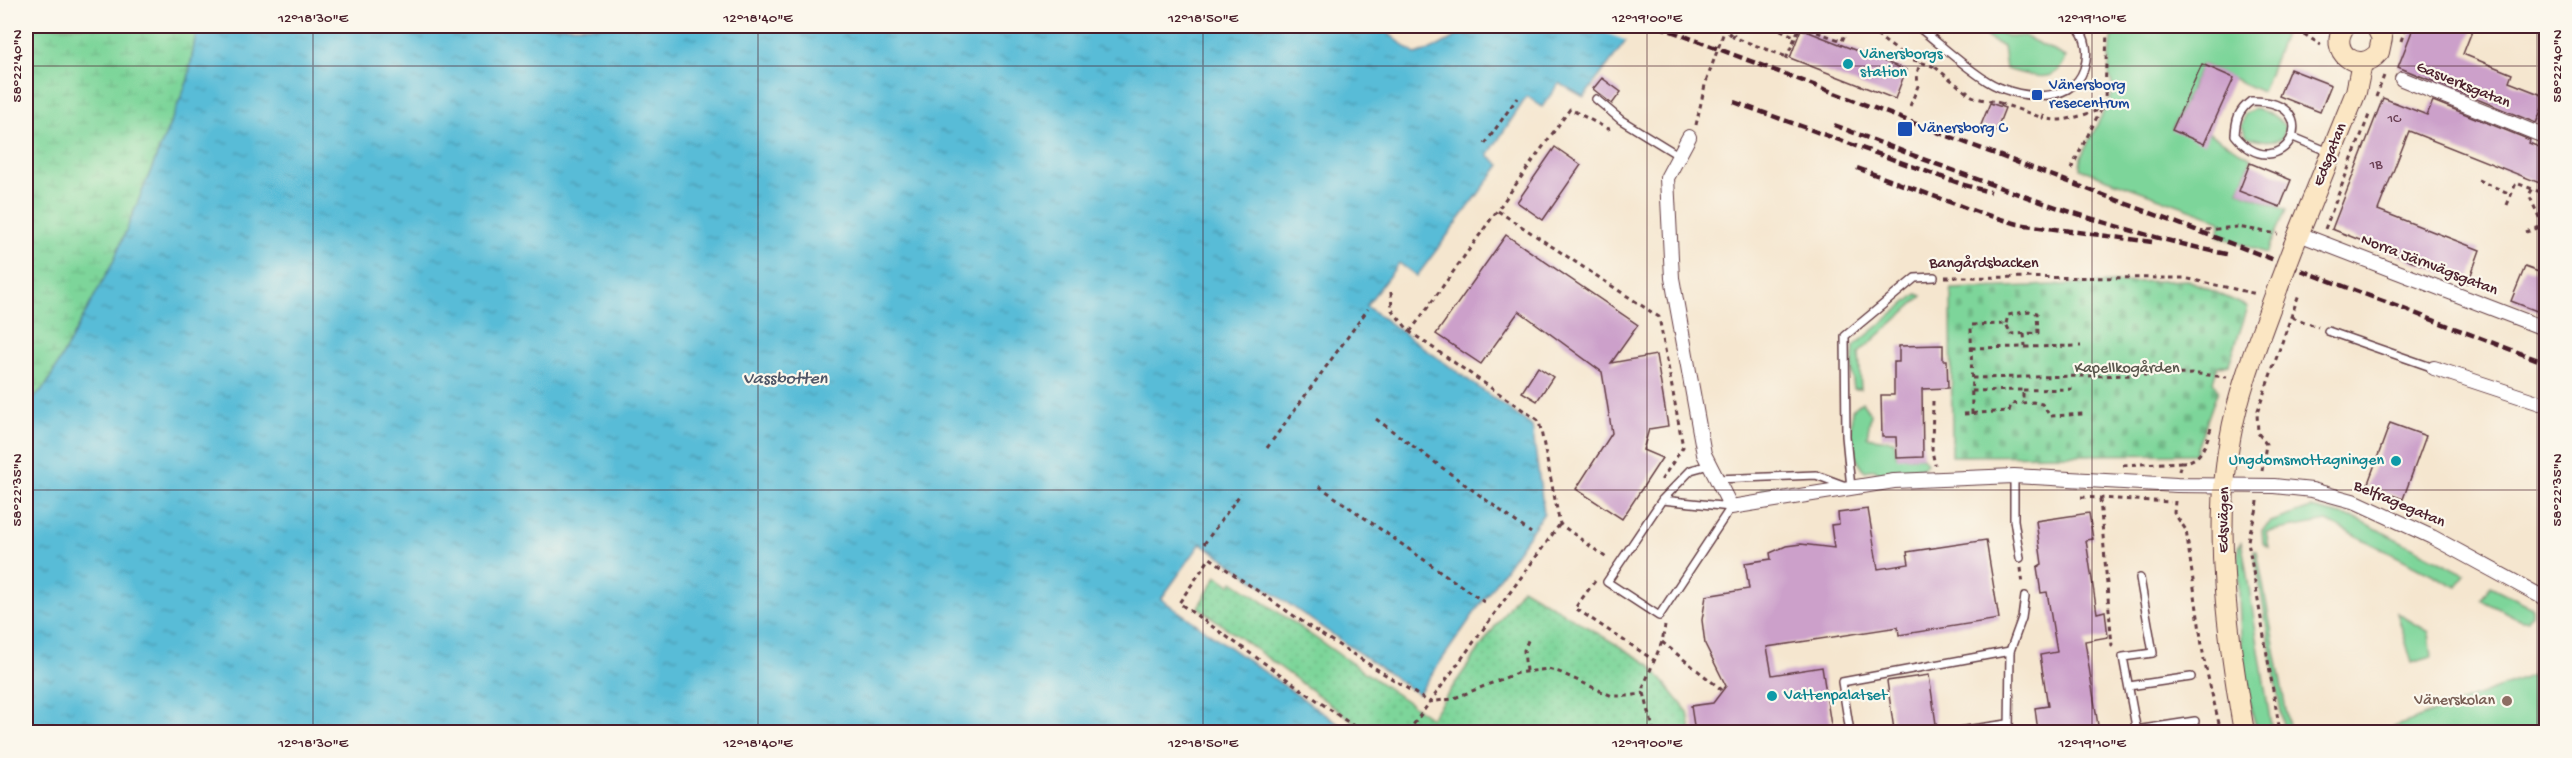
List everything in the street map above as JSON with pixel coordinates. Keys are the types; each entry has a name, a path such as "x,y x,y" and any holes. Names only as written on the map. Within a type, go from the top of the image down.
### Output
{"main road":[{"path":"2345,26 2340,35 2341,50 2352,61 2362,63 2372,59 2381,48 2382,38 2376,26"},
{"name":"Edsgatan","path":"2297,240 2356,92 2362,63"},
{"name":"Edsvägen","path":"2244,732 2230,654 2225,595 2225,485 2230,439 2269,291 2297,240"}],"street":[{"name":"Gasverksgatan","path":"2402,79 2547,137"},
{"path":"1689,137 1667,178 1672,278 1691,393 1704,454 1731,507"},
{"name":"Norra Järnvägsgatan","path":"2297,240 2320,242 2547,329"},
{"path":"2434,368 2547,405"},
{"name":"Belfragegatan","path":"1731,507 1894,481 2014,476 2312,490 2356,502 2432,537 2547,599"}],"lane":[{"path":"1917,26 1987,81 2016,91 2046,96 2058,94 2073,86 2083,71 2087,53 2086,43 2076,26"},
{"path":"1596,99 1621,120 1678,155"},
{"path":"2251,101 2266,101 2278,106 2288,112 2293,123 2293,137 2287,147 2274,153 2252,149 2235,135 2236,120 2240,110 2251,101"},
{"path":"2293,137 2331,153"},
{"name":"Bangårdsbacken","path":"1851,488 1846,436 1845,336 1915,278 1934,278"},
{"path":"2328,331 2434,368"},
{"path":"1662,500 1731,507 1659,616 1607,582 1662,500 1691,470 1709,465"},
{"path":"1716,479 1816,475 1851,488"},
{"path":"2014,476 2014,520 2020,558"},
{"path":"2140,578 2153,653 2123,657 2137,731 2194,721"},
{"path":"2009,732 2007,724 2010,651 2022,618 2025,596"},
{"path":"1850,732 1842,682 2010,651"},
{"path":"2128,686 2190,677"},
{"path":"1952,732 2007,724"}],"path":[{"path":"1724,26 1733,37 1787,58 1800,26 1842,41 1847,30 1864,31 1869,27 1909,57 1936,66 1976,100 2001,102 2054,121 2068,120 2100,110"},
{"path":"1689,137 1697,124 1705,86 1724,26"},
{"path":"1733,37 1738,26"},
{"path":"1772,26 1796,37"},
{"path":"2071,169 2104,101 2107,26"},
{"path":"2287,26 2304,34 2325,49"},
{"path":"2304,34 2308,26"},
{"path":"2401,44 2406,26"},
{"path":"2547,54 2544,61 2547,62"},
{"path":"1716,56 1720,58"},
{"path":"1910,106 1918,86 1917,74 1920,62"},
{"path":"2375,98 2385,73"},
{"path":"1485,144 1516,98"},
{"path":"2320,242 2348,174 2372,106"},
{"path":"1410,332 1570,109 1608,129 1621,120"},
{"path":"2478,180 2511,194"},
{"path":"2506,205 2516,183 2547,194"},
{"path":"2533,188 2529,195 2545,225 2547,234"},
{"path":"1498,211 1659,317 1683,447 1658,484"},
{"path":"2526,232 2545,225"},
{"path":"2206,230 2237,227 2273,234"},
{"name":"Bangårdsbacken","path":"1934,278 2184,278 2269,291"},
{"path":"1391,292 1392,310 1410,332 1539,421 1560,524 1609,561 1616,551"},
{"path":"2280,732 2248,541 2250,527 2257,510 2266,444 2258,434 2257,413 2299,294"},
{"path":"1268,448 1368,309"},
{"path":"2029,311 2037,313 2038,333 2011,334 2006,324 2008,315 2029,311"},
{"path":"2292,317 2328,331"},
{"path":"1972,414 1971,325 2006,324"},
{"path":"2024,334 2025,346"},
{"path":"1971,348 2081,346"},
{"path":"1972,378 2198,374 2229,378"},
{"path":"1972,391 2076,389"},
{"path":"2023,390 2023,403"},
{"path":"1933,401 1932,451 1935,467 1946,466"},
{"path":"1964,414 2009,411 2011,404 2033,402 2042,404 2050,416 2084,414"},
{"path":"1376,419 1531,533"},
{"path":"2121,465 2192,462 2198,458 2213,422"},
{"path":"2181,462 2174,513 2186,530 2204,660 2221,732"},
{"path":"2099,479 2112,646 2123,657"},
{"path":"1319,486 1484,602"},
{"path":"1204,544 1241,493"},
{"path":"2100,500 2175,502"},
{"path":"1408,732 1560,524"},
{"path":"1362,732 1179,603 1210,558 1313,628 1429,702 1452,699 1493,681 1526,671 1548,669 1612,696 1644,693"},
{"path":"2020,558 2025,596"},
{"path":"1596,579 1575,608 1655,661"},
{"path":"1654,732 1644,685 1662,642 1666,622 1659,616"},
{"path":"1526,671 1524,650 1528,638"},
{"path":"1662,642 1722,690"}],"green space":[{"path":"26,26 188,26 197,28 188,80 114,260 47,384 26,407"},
{"path":"1968,26 1985,26 2009,37 2024,36 2066,57 2056,72 2049,76 2032,76 2006,69 2003,47"},
{"path":"2115,26 2259,26 2284,34 2262,92 2202,64 2172,129 2209,133 2252,158 2239,191 2286,210 2266,253 2219,236 2220,220 2080,169 2081,157 2114,91 2109,74 2109,54"},
{"path":"2254,109 2268,113 2279,120 2286,128 2282,138 2264,140 2247,136 2242,126 2245,114"},
{"name":"Kapellkogården","path":"2188,280 2248,307 2229,364 2218,366 2213,382 2218,390 2195,454 1952,456 1951,289"},
{"path":"1917,294 1922,296 1859,353 1861,389 1854,389 1852,374 1854,346"},
{"path":"1862,402 1871,414 1867,437 1894,441 1897,457 1923,457 1927,463 1920,469 1879,473 1875,469 1865,471 1853,450 1851,435 1852,410"},
{"path":"1808,486 1762,493 1761,488"},
{"path":"2311,508 2355,518 2465,574 2457,587 2327,521 2266,532 2269,547 2263,543 2262,530 2271,522"},
{"path":"2241,542 2272,732 2258,732 2247,690 2240,616 2238,547"},
{"path":"2254,550 2257,551 2290,732 2284,732"},
{"path":"1217,576 1230,585 1233,581 1431,718 1522,588 1649,664 1688,712 1691,732 1368,732 1198,607"},
{"path":"2490,586 2532,607 2532,614 2528,620 2521,620 2481,600"},
{"path":"2397,613 2429,632 2432,657 2412,663"},
{"name":"Vänerskolan","path":"2546,670 2546,732 2381,732"}],"water":[{"name":"Vassbotten","path":"188,26 1379,26 1416,55 1433,49 1475,26 1637,26 1584,97 1559,83 1542,107 1527,96 1488,155 1500,165 1417,276 1399,263 1366,306 1532,426 1544,513 1418,694 1201,543 1161,599 1350,732 26,732 26,407 47,384 114,260 188,80 197,28"}],"pier":[{"path":"1588,26 1640,26 1630,42"}],"building":[{"path":"2414,26 2474,26 2463,54 2512,74 2509,82 2547,97 2536,123 2398,67"},
{"name":"Vänersborgs station","path":"1801,29 1906,70 1895,99 1790,58"},
{"path":"2202,64 2234,78 2204,144 2172,130"},
{"path":"2290,69 2331,85 2320,112 2279,96"},
{"path":"1602,78 1621,92 1612,104 1593,89"},
{"path":"2383,98 2427,115 2433,101 2530,140 2529,143 2547,150 2547,186 2409,131 2378,210 2480,250 2468,283 2332,229"},
{"path":"1990,103 2005,108 1996,131 1981,125"},
{"path":"1555,147 1581,165 1543,220 1517,202"},
{"path":"2250,163 2291,180 2280,207 2239,191"},
{"path":"1506,235 1638,325 1611,363 1656,355 1668,426 1649,429 1643,450 1662,458 1622,519 1576,489 1612,433 1602,372 1519,311 1481,364 1436,334"},
{"path":"2525,267 2547,275 2547,315 2511,301"},
{"path":"1943,345 1943,360 1947,360 1948,388 1922,389 1923,457 1897,458 1896,437 1882,437 1881,395 1894,395 1894,362 1899,362 1899,346"},
{"path":"1538,367 1553,377 1537,401 1522,392"},
{"name":"Ungdomsmottagningen","path":"2390,423 2426,436 2403,499 2367,486"},
{"path":"1868,509 1878,569 1909,564 1907,552 1986,540 1999,619 1899,635 1898,627 1767,647 1772,675 1822,667 1832,732 1695,732 1691,706 1713,703 1726,686 1705,644 1702,620 1706,596 1749,589 1745,563 1771,559 1770,553 1786,546 1801,544 1834,548 1831,525 1839,524 1838,513"},
{"path":"2089,513 2093,539 2086,540 2097,613 2105,611 2108,637 2085,641 2099,732 2038,732 2035,708 2048,706 2040,655 2057,652 2047,592 2041,593 2037,567 2042,564 2036,521"},
{"path":"1929,675 1936,724 1894,730 1887,681"}],"railway":[{"path":"1658,26 2546,363"},
{"path":"1734,102 1964,185 1990,192"},
{"path":"1834,125 1981,181 2080,215 2231,255"},
{"path":"1857,168 1977,212 2018,224 2152,242"}],"place":[{"name":"Vänersborgs station","path":"1848,64"},
{"name":"Vänersborg resecentrum","path":"2037,95"},
{"name":"Vänersborg C","path":"1905,129"},
{"name":"Ungdomsmottagningen","path":"2396,461"},
{"name":"Vattenpalatset","path":"1772,696"},
{"name":"Vänerskolan","path":"2507,701"}]}
